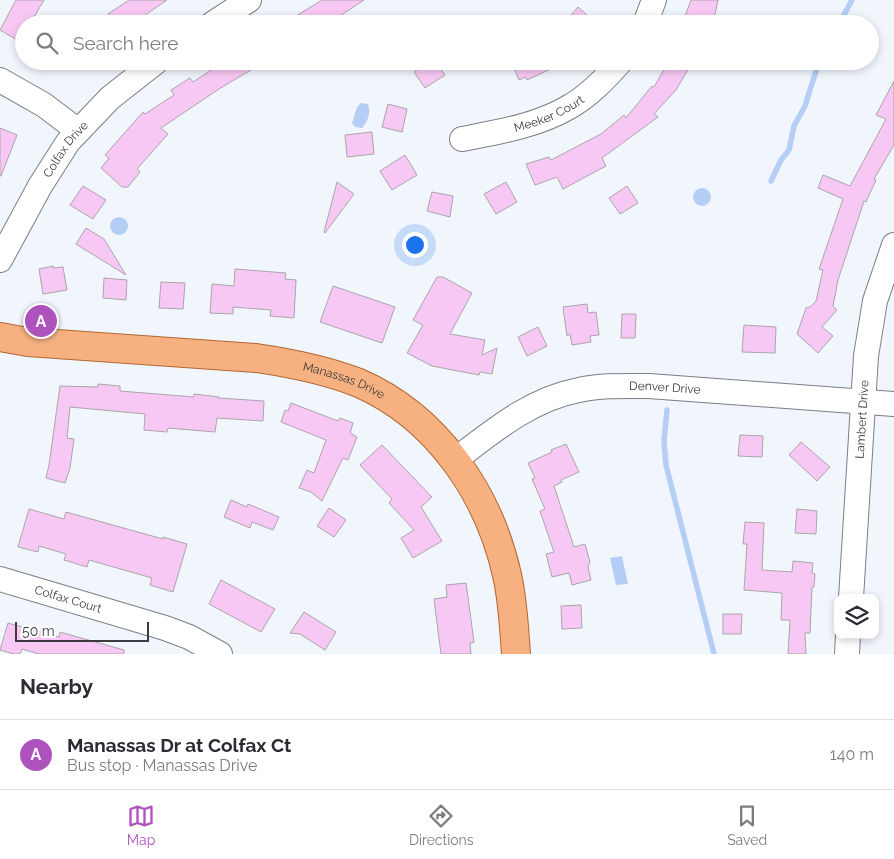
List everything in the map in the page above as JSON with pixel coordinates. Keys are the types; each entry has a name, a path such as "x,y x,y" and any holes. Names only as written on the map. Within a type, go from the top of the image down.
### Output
{"main road":[{"name":"Manassas Drive","path":"0,337 28,342 256,358 288,362 319,370 377,392 405,410 435,436 464,473 482,505 497,539 508,582 516,654"}],"street":[{"path":"226,15 249,0"},
{"path":"648,15 654,0"},
{"name":"Colfax Drive","path":"0,260 40,186 68,142 110,98 146,70"},
{"name":"Meeker Court","path":"462,140 529,124 568,108 585,96 612,70"},
{"path":"0,80 44,105 78,130"},
{"name":"Lambert Drive","path":"851,594 866,356 875,301 894,245"},
{"name":"Denver Drive","path":"455,460 490,433 528,408 556,396 579,390 613,386 649,386 894,404"},
{"name":"Colfax Court","path":"0,579 165,628 189,637 220,654"},
{"path":"847,654 848,639"}],"water":[{"path":"361,103 368,104 369,110 367,120 362,128 355,127 352,123 357,107"},
{"path":"702,188 708,191 711,197 708,203 702,206 696,203 693,197 696,191"},
{"path":"115,217 123,217 128,222 126,233 115,235 110,230 110,222"},
{"path":"622,556 628,584 616,585 610,558"}],"building":[{"path":"16,0 44,0 35,15 15,15 15,39 0,30"},
{"path":"129,0 167,0 145,15 108,14"},
{"path":"322,0 364,0 342,15 298,15"},
{"path":"691,0 718,0 715,15 685,15"},
{"path":"578,7 587,15 571,15"},
{"path":"211,70 251,70 161,128 168,134 137,169 140,172 128,187 122,187 101,168 109,158 105,155 143,112 145,114 174,95 171,90 190,78 193,82"},
{"path":"417,70 441,70 445,75 425,88 414,72"},
{"path":"515,70 549,70 527,80 526,77 519,80"},
{"path":"664,70 688,70 676,90 654,114 658,117 602,158 606,166 563,189 557,177 535,185 526,164 549,157 551,160 601,134 624,115 626,118 652,86 654,87"},
{"path":"894,81 894,145 874,179 876,180 866,202 864,201 838,280 833,306 837,310 822,327 833,336 818,353 797,334 806,308 816,301 823,270 819,269 843,199 818,188 823,175 850,186 886,119 876,115"},
{"path":"388,104 407,109 402,132 382,127"},
{"path":"0,128 17,135 1,176 0,176"},
{"path":"372,132 374,154 347,157 345,135"},
{"path":"405,155 417,175 392,190 380,171"},
{"path":"337,182 354,194 325,233 324,232"},
{"path":"506,182 517,202 496,214 484,194"},
{"path":"83,186 106,200 93,219 70,205"},
{"path":"627,186 638,203 620,214 609,198"},
{"path":"432,192 453,196 450,217 427,211"},
{"path":"86,228 104,239 126,275 76,244"},
{"path":"53,266 53,268 63,267 67,290 43,294 39,269"},
{"path":"235,269 286,273 285,279 296,280 294,318 270,316 271,310 233,307 233,314 210,313 212,284 234,286"},
{"path":"437,277 443,277 472,293 450,334 485,340 482,355 497,348 492,374 480,372 479,375 432,366 407,353 423,325 413,320"},
{"path":"104,278 127,280 126,300 103,298"},
{"path":"161,282 185,283 183,309 159,308"},
{"path":"333,286 395,307 382,343 320,322"},
{"path":"587,304 588,313 596,312 599,335 590,336 591,342 572,345 570,334 567,336 563,307"},
{"path":"622,314 636,314 635,338 621,338"},
{"path":"744,325 776,327 775,353 742,352"},
{"path":"538,327 547,346 527,356 518,337"},
{"path":"98,384 120,386 120,391 194,397 194,394 218,398 264,401 263,421 217,418 215,432 168,428 167,432 144,430 145,414 70,407 67,438 74,439 70,468 65,483 46,478 60,386 98,387"},
{"path":"291,403 338,421 340,418 353,423 350,433 357,437 348,460 343,458 322,501 311,492 299,488 307,470 314,473 326,440 281,422 285,410 288,411"},
{"path":"740,435 763,436 762,457 738,456"},
{"path":"801,442 830,467 817,481 789,455"},
{"path":"566,444 579,472 561,480 562,482 554,486 574,547 585,544 590,562 588,567 591,580 572,585 569,573 552,577 546,554 554,552 540,511 545,509 532,479 535,478 528,463"},
{"path":"382,445 432,497 421,507 442,541 413,558 401,538 414,530 389,503 392,499 360,465"},
{"path":"231,500 247,507 248,504 279,517 273,530 252,522 250,528 224,517"},
{"path":"329,508 346,520 334,537 317,526"},
{"path":"29,509 64,519 66,512 187,544 173,592 150,585 152,578 89,560 87,567 64,560 66,554 39,546 38,552 18,547"},
{"path":"797,509 817,511 816,534 795,533"},
{"path":"745,522 764,523 762,570 792,572 793,561 813,563 812,573 815,574 814,587 812,587 810,633 805,633 806,654 788,654 790,620 781,620 782,593 744,590 747,544 743,544"},
{"path":"221,580 275,609 261,632 209,604"},
{"path":"466,583 474,642 470,643 471,654 441,654 434,599 447,597 446,585"},
{"path":"581,605 582,628 562,629 561,606"},
{"path":"304,612 336,632 325,650 300,634 290,633"},
{"path":"723,614 742,614 741,634 723,634"},
{"path":"8,623 59,637 60,632 124,650 124,654 39,654 22,649 20,654 14,654 0,650"}],"waterway":[{"path":"844,15 852,0"},
{"path":"771,181 781,160 789,150 794,126 805,106 817,70"},
{"path":"667,410 664,441 666,465 714,654"}],"place":[{"name":"Manassas Dr at Colfax Ct","path":"41,321"}]}
